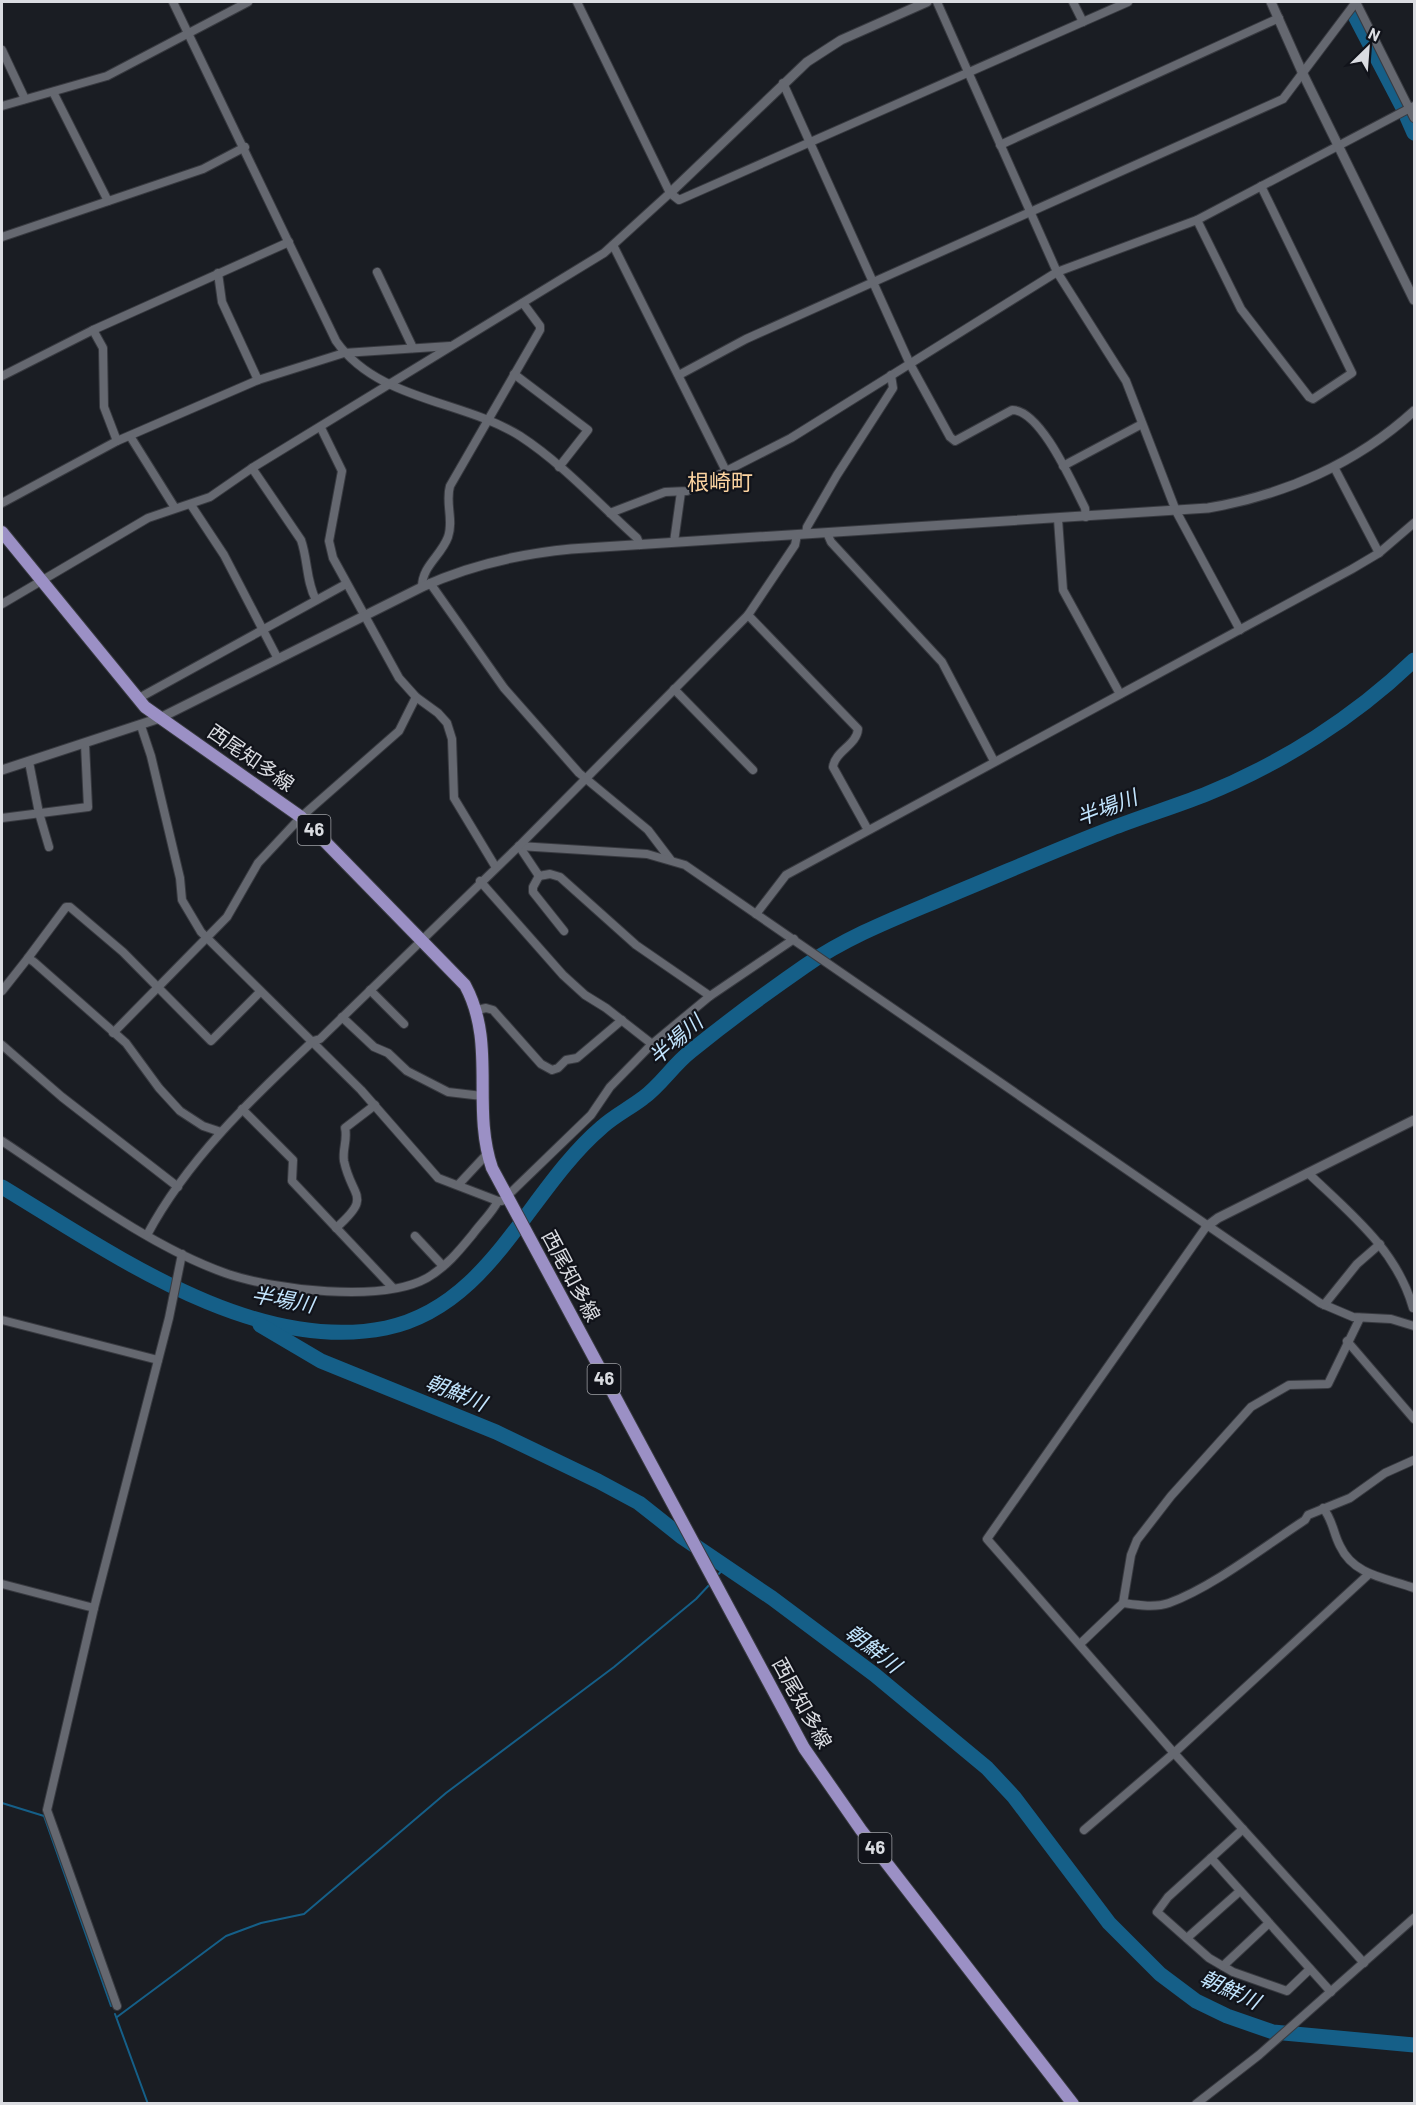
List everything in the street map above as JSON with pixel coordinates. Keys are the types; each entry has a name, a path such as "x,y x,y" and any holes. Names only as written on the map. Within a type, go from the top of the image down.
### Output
{"main road":[{"name":"西尾知多線","path":"2,532 139,698 160,718 301,817 465,985 477,1010 483,1036 482,1096 487,1154 502,1199 513,1209 798,1738 822,1776 1073,2103"}],"street":[{"path":"173,2 245,147 336,341 345,353 389,384 519,435 559,467 637,538 640,544"},
{"path":"2,106 107,76 248,2"},
{"path":"577,2 670,192 679,200 689,198 1128,2"},
{"path":"2,604 148,518 210,497 252,468 321,428 613,245 807,62 841,40 927,2"},
{"path":"937,2 1057,272 1123,375 1176,512 1240,630"},
{"path":"1073,2 1083,22"},
{"path":"1272,2 1303,74 1414,300"},
{"path":"679,375 746,339 1283,99 1356,2 1412,107 1414,118"},
{"path":"1000,145 1279,18"},
{"path":"2,50 26,99"},
{"path":"783,83 872,284 910,364 952,440 1012,410 1019,411 1047,437 1085,508 1086,517"},
{"path":"53,92 108,201"},
{"path":"610,513 665,492 681,492 726,471 791,438 1057,272 1197,220 1412,107"},
{"path":"2,237 203,169 245,147"},
{"path":"1197,220 1241,309 1309,397 1313,399 1352,373 1261,186"},
{"path":"2,376 93,330 289,242"},
{"path":"613,245 726,471"},
{"path":"377,272 413,348"},
{"path":"218,273 222,302 258,380"},
{"path":"523,303 540,326 540,330 450,486 447,495 451,527 441,552 424,571 426,585 504,688 585,777 648,830 670,859"},
{"path":"93,330 103,348 104,407 117,441"},
{"path":"2,503 117,441 258,380 345,353 452,346"},
{"path":"514,374 588,430 559,467"},
{"path":"147,1235 159,1212 221,1132 242,1109 313,1041 320,1039 495,866 519,846 748,615 807,527 837,475 893,388 891,375"},
{"path":"2,770 160,718 426,585 503,559 570,549 640,544 1176,512 1249,499 1287,487 1334,467 1379,442 1414,411"},
{"path":"1063,466 1142,424"},
{"path":"321,428 342,471 329,549 386,659 416,698 438,712 447,723 452,740 454,798 495,866"},
{"path":"130,436 175,508"},
{"path":"1334,467 1379,553"},
{"path":"252,468 301,540 306,553 310,588 316,600"},
{"path":"674,542 681,492"},
{"path":"191,505 224,555 278,659"},
{"path":"1058,519 1063,590 1120,694"},
{"path":"756,914 782,878 1379,553 1414,523"},
{"path":"827,533 831,542 942,662 994,761"},
{"path":"139,698 346,584"},
{"path":"748,615 858,729 857,735 835,760 833,767 868,830"},
{"path":"674,689 753,770"},
{"path":"113,1033 227,918 258,863 301,817 399,731 416,698"},
{"path":"141,726 180,878 182,900 206,938 313,1041 375,1105 438,1178 502,1199"},
{"path":"2,818 88,807 85,744"},
{"path":"29,762 39,813 49,847"},
{"path":"519,846 647,854 670,859 694,871 1206,1227 1324,1305 1360,1318 1391,1319 1412,1324 1414,1308 1407,1285 1380,1244 1343,1203 1308,1173"},
{"path":"519,846 539,876"},
{"path":"539,876 550,874 560,877 636,945 710,996"},
{"path":"539,876 533,892 564,931"},
{"path":"480,881 563,975 585,995 652,1044"},
{"path":"3,986 28,958 66,907 70,907 123,952 211,1041 260,992"},
{"path":"2,1142 182,1256 226,1274 285,1286 337,1291 393,1288 417,1282 455,1256 502,1199 591,1115 610,1087 652,1044 710,996 797,941"},
{"path":"28,958 132,1050 159,1088 180,1111 203,1126 221,1132"},
{"path":"370,990 404,1024"},
{"path":"477,1010 486,1008 493,1010 541,1064 552,1070 566,1060 577,1058 622,1020"},
{"path":"342,1017 374,1047 384,1051 407,1071 448,1092 482,1096"},
{"path":"2,1045 62,1097 178,1187"},
{"path":"336,1227 355,1211 358,1202 344,1162 345,1128 375,1105"},
{"path":"242,1109 293,1160 292,1181 393,1288"},
{"path":"1364,1963 1174,1753 987,1539 1206,1227 1218,1218 1414,1120"},
{"path":"459,1184 487,1154"},
{"path":"415,1236 443,1266"},
{"path":"1324,1305 1353,1269 1380,1244"},
{"path":"117,2006 47,1810 94,1608 170,1314 182,1256"},
{"path":"1080,1644 1123,1603 1131,1555 1137,1540 1171,1496 1251,1407 1288,1385 1328,1384 1360,1318"},
{"path":"2,1320 158,1360"},
{"path":"1347,1341 1414,1419"},
{"path":"1123,1603 1153,1606 1168,1603 1214,1579 1305,1520 1308,1515 1350,1498 1385,1473 1414,1460"},
{"path":"1323,1508 1330,1516 1340,1546 1350,1562 1369,1574 1414,1588"},
{"path":"1084,1830 1174,1753 1369,1574"},
{"path":"2,1584 94,1608"},
{"path":"1243,1829 1168,1897 1157,1912 1223,1966 1287,1991 1310,1969"},
{"path":"1211,1858 1331,1992"},
{"path":"1187,1938 1240,1891"},
{"path":"1196,2103 1259,2055 1414,1918"},
{"path":"1223,1966 1269,1923"}],"waterway":[{"path":"1357,14 1355,16 1402,106"},
{"path":"1407,117 1414,133"},
{"name":"半場川","path":"2,1187 136,1267 185,1292 235,1312 285,1326 336,1332 386,1328 422,1316 454,1296 481,1272 575,1153 602,1127 649,1093 705,1040 805,966 841,944 897,917 1091,837 1204,795 1261,769 1342,720 1414,660"},
{"name":"朝鮮川","path":"260,1325 321,1361 496,1432 598,1481 639,1503 682,1537 772,1598 875,1675 987,1768 1014,1797 1109,1923 1160,1974 1196,2001 1227,2016 1273,2032 1414,2045"},
{"path":"716,1577 726,1566"},
{"path":"117,2017 226,1936 261,1923 304,1914 446,1793 614,1667 696,1599 711,1583"},
{"path":"2,1803 44,1816 111,2006"},
{"path":"115,2014 148,2104"}],"district":[{"name":"根崎町","path":"720,482"}]}
